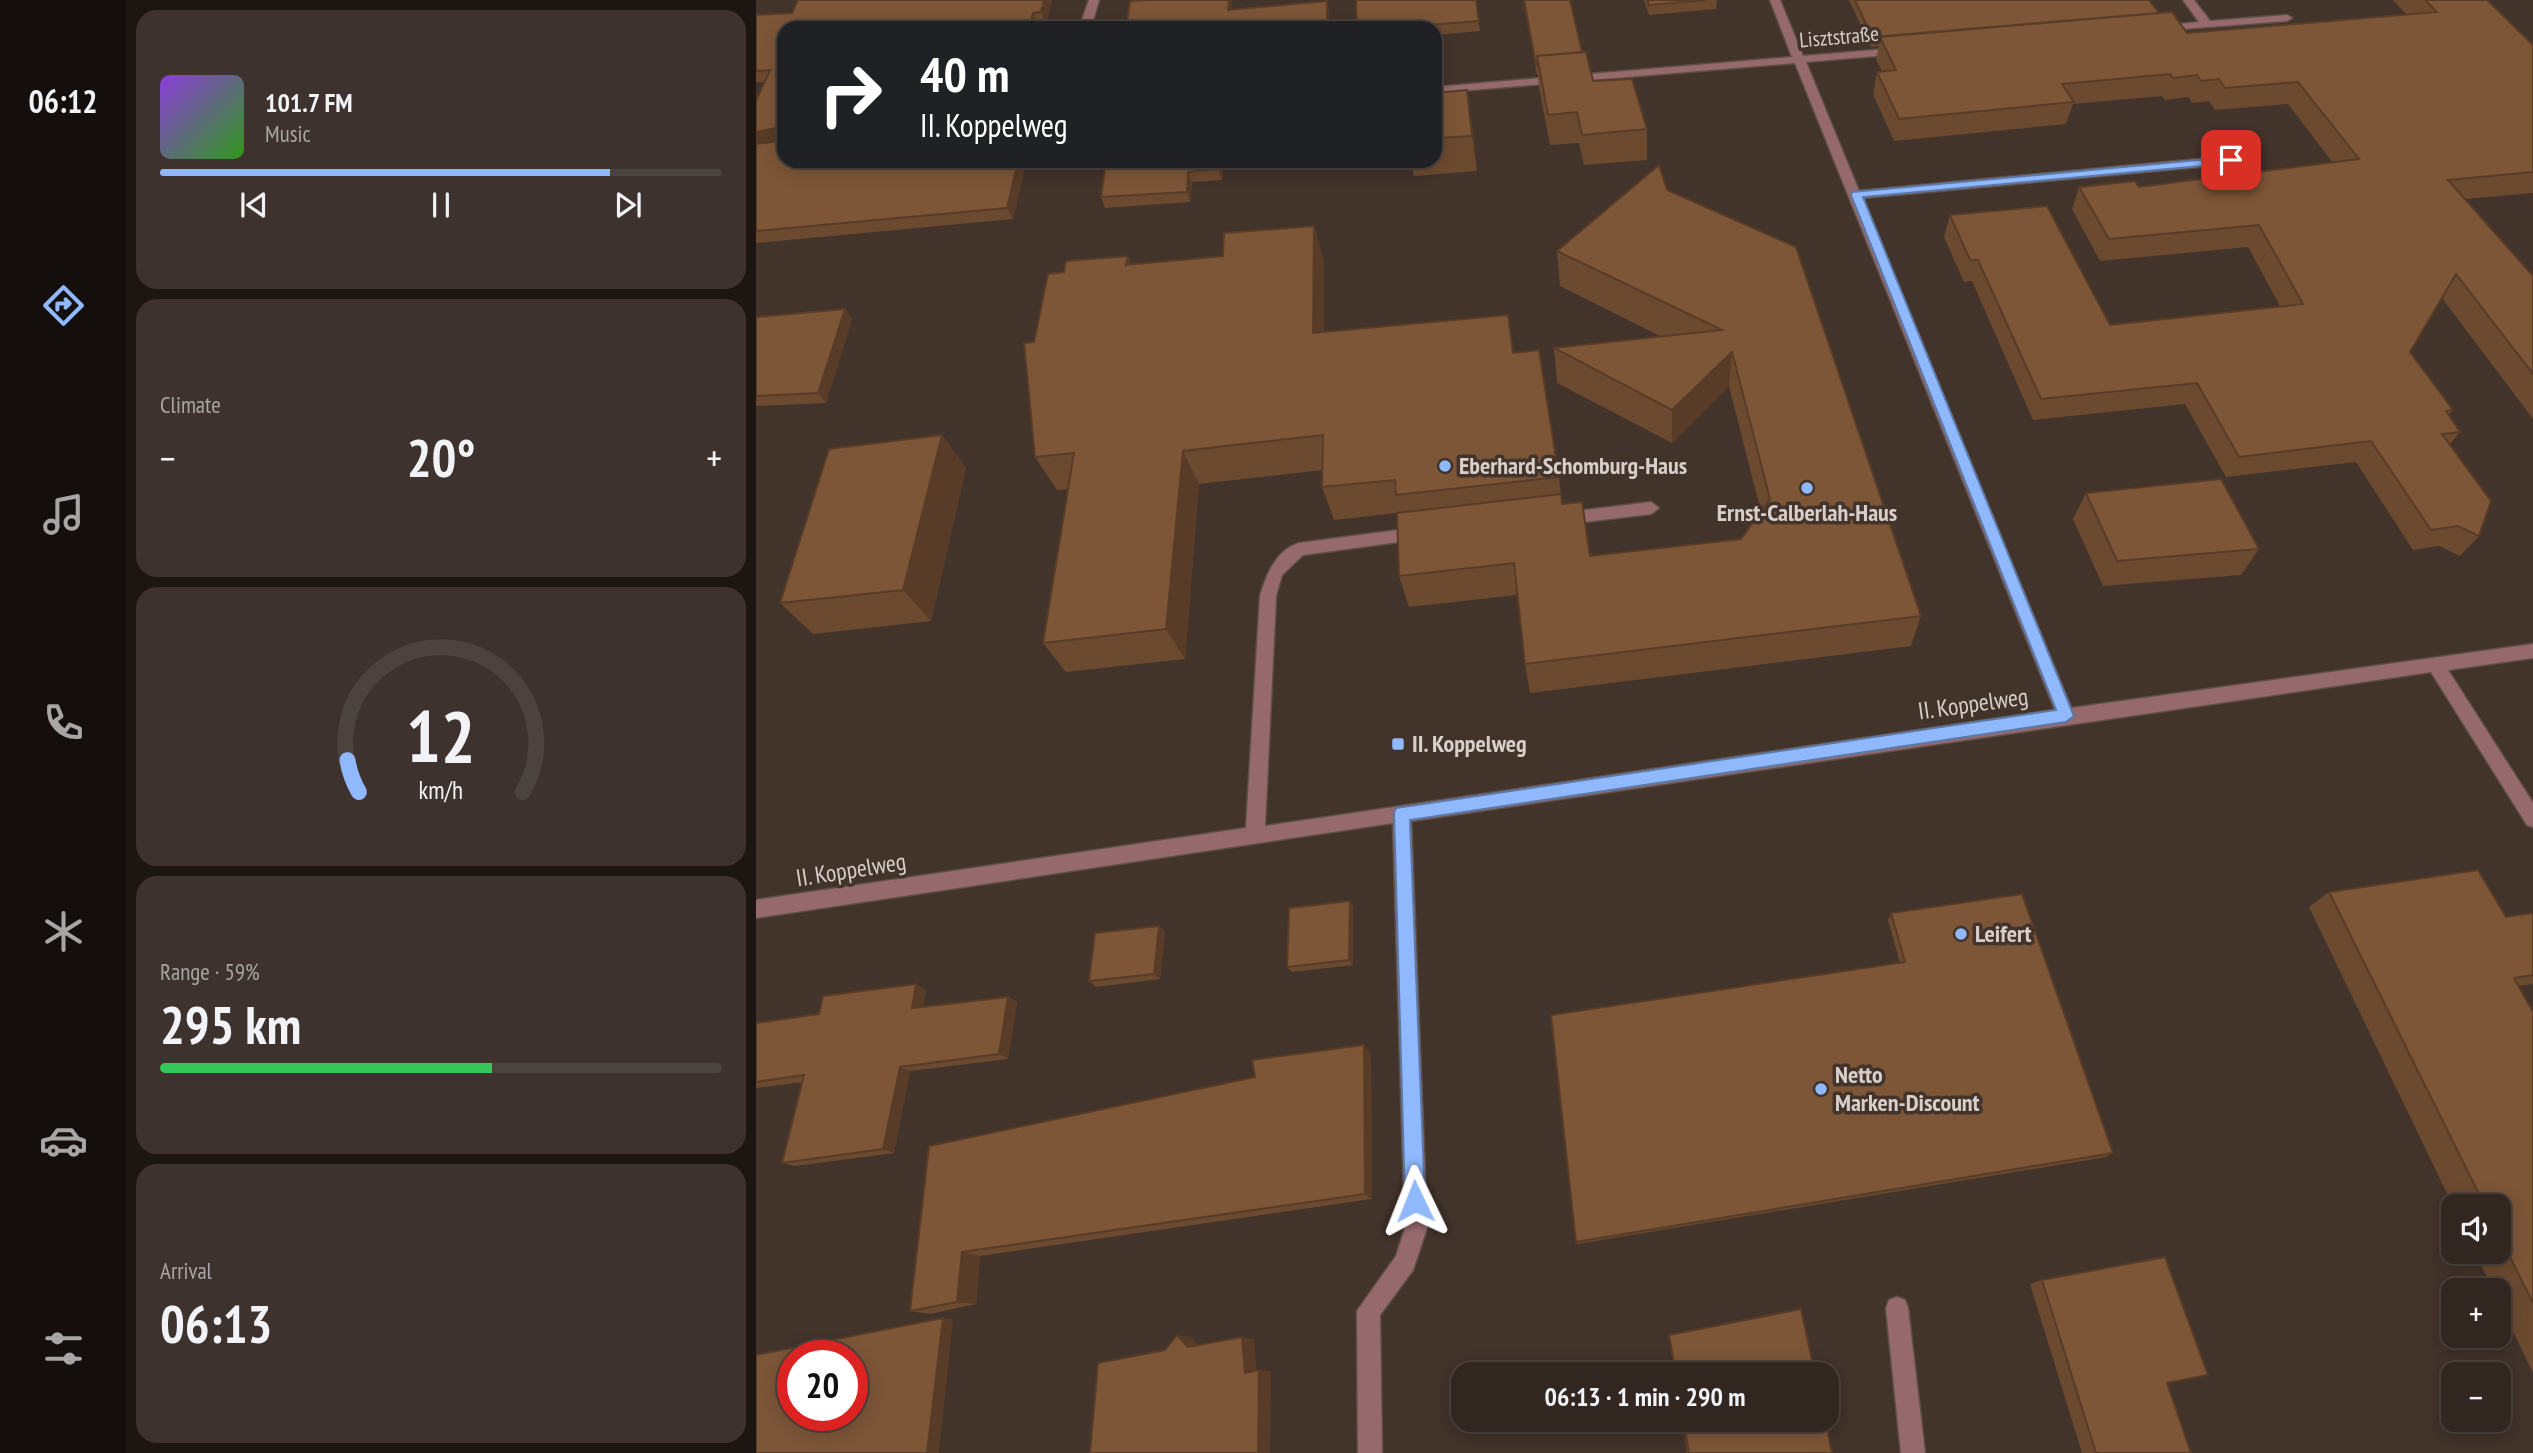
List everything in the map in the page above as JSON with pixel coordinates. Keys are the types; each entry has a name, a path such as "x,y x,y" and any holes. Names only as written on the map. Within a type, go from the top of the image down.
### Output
{"street":[{"path":"1087,21 1094,0"},
{"path":"1775,0 2066,716"},
{"path":"2188,0 2207,25"},
{"path":"2153,29 2287,18"},
{"name":"Lisztstraße","path":"1442,89 1908,50"},
{"path":"1856,195 2231,160"},
{"path":"1545,520 1651,508"},
{"path":"1255,835 1268,596 1275,572 1299,549 1437,531"},
{"name":"II. Koppelweg","path":"756,909 2066,716 2533,651"},
{"path":"2436,665 2533,819"},
{"path":"1370,1453 1368,1311 1405,1262 1416,1228 1402,813"},
{"path":"1897,1308 1913,1453"}],"building":[{"path":"798,0 1044,0 1041,12 1033,13 1031,21 777,21 777,134 776,128 756,132 756,101 770,70 756,71 756,15 792,13"},
{"path":"1229,0 1228,10 1327,1 1327,21 1127,21 1130,1"},
{"path":"1356,0 1476,0 1479,21 1442,24 1442,21 1357,21"},
{"path":"1524,0 1570,0 1582,52 1537,56 1536,65"},
{"path":"1647,0 1707,0 1649,5"},
{"path":"1855,0 2149,0 2159,13 1872,37"},
{"path":"2425,0 2487,0 2533,45 2533,172 2448,180 2533,276 2533,374 2456,274 2410,352 2453,410 2446,411 2460,432 2442,434 2491,501 2479,536 2458,526 2431,530 2371,441 2239,457 2197,383 2041,399 1978,260 1970,260 1950,215 2047,206 2110,325 2303,304 2259,225 2109,239 2079,187 2135,181 2139,187 2359,159 2298,82 2225,88 2219,79 2201,81 2197,75 2173,78 2170,74 2062,84 2074,102 1899,119 1877,72 1896,70 1880,37 2172,12 2187,33 2437,12"},
{"path":"1586,52 1593,81 1632,79 1647,129 1582,135 1577,112 1548,115 1537,56"},
{"path":"1467,90 1472,136 1442,138 1442,92"},
{"path":"777,141 777,168 1016,168 1007,208 756,231 756,144"},
{"name":"Ernst-Calberlah-Haus","path":"1659,165 1667,190 1796,247 1921,616 1525,664 1514,563 1399,576 1397,513 1561,494 1562,504 1582,502 1590,556 1741,539 1770,499 1732,352 1672,410 1554,348 1722,330 1557,251"},
{"path":"1105,168 1218,168 1188,172 1187,192 1101,197"},
{"name":"Eberhard-Schomburg-Haus","path":"1314,226 1313,333 1508,315 1513,353 1539,350 1559,477 1396,495 1395,480 1322,487 1323,435 1183,451 1166,629 1043,643 1074,453 1035,457 1024,343 1034,342 1048,274 1064,272 1066,261 1128,256 1126,265 1223,256 1224,233"},
{"path":"845,309 818,393 756,396 756,317"},
{"path":"942,435 903,590 780,603 829,449"},
{"path":"2221,479 2259,549 2117,561 2086,493"},
{"path":"2478,870 2506,917 2533,913 2533,975 2514,978 2533,1012 2533,1303 2511,1259 2511,1194 2479,1194 2329,892"},
{"name":"Netto Marken-Discount","path":"2022,894 2113,1153 1576,1242 1551,1015 1905,962 1891,913"},
{"path":"1350,901 1349,960 1287,967 1289,908"},
{"path":"1159,926 1154,974 1089,981 1095,933"},
{"path":"916,984 912,1008 1008,997 999,1054 900,1067 883,1149 782,1163 804,1075 756,1082 756,1023 819,1014 823,996"},
{"path":"1364,1045 1365,1194 962,1252 957,1302 910,1311 929,1146 1255,1077 1252,1060"},
{"path":"2165,1257 2208,1375 2167,1383 2191,1453 2096,1453 2042,1280"},
{"path":"1801,1309 1812,1362 1674,1362 1669,1335"},
{"path":"943,1318 927,1453 756,1453 756,1355 777,1351 777,1431 868,1431 868,1340 832,1340"},
{"path":"1177,1335 1188,1347 1242,1337 1245,1373 1259,1370 1258,1453 1090,1453 1098,1363 1165,1350"},
{"path":"1685,1432 1828,1432 1832,1453 1689,1453"}],"place":[{"name":"Eberhard-Schomburg-Haus","path":"1445,466"},
{"name":"Ernst-Calberlah-Haus","path":"1807,488"},
{"name":"II. Koppelweg","path":"1398,744"},
{"name":"Leifert","path":"1961,934"},
{"name":"Netto Marken-Discount","path":"1821,1089"}],"route":[{"path":"1415,1201 1402,813 2066,716 1856,195 2231,160"}]}
